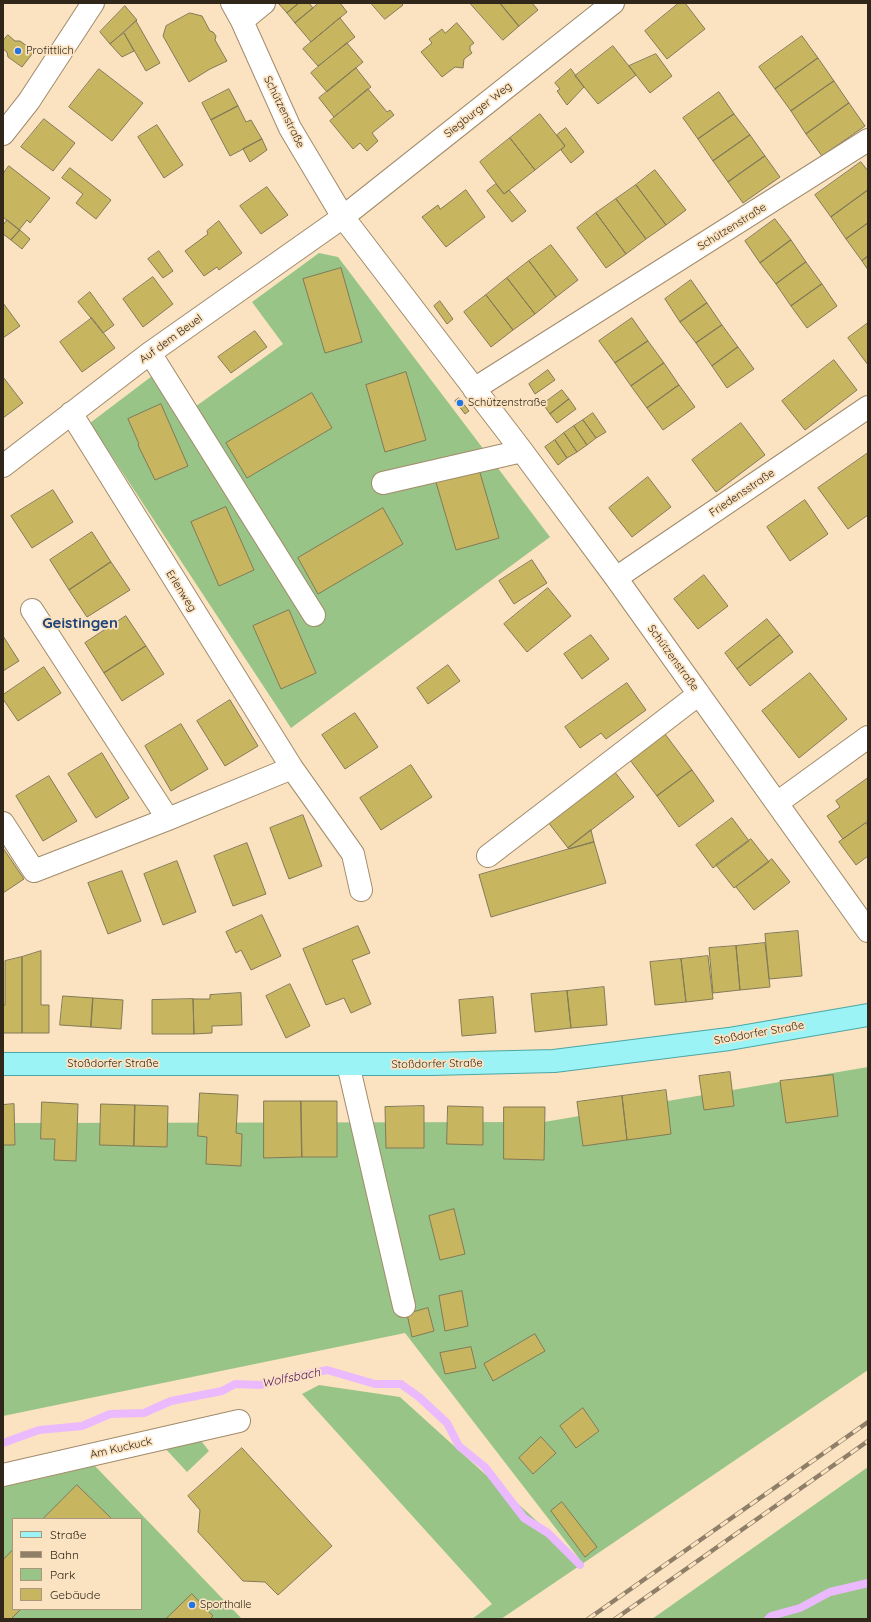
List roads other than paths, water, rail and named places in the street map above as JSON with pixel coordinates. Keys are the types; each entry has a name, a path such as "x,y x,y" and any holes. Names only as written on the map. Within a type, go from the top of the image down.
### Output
{"main road":[{"name":"Stoßdorfer Straße","path":"3,1064 432,1064 554,1061 729,1039 868,1015"}],"street":[{"path":"3,134 29,101 94,3"},
{"path":"237,12 264,3"},
{"name":"Siegburger Weg","path":"343,217 613,3"},
{"name":"Schützenstraße","path":"237,12 290,128 343,217 522,451 616,578 868,931"},
{"name":"Schützenstraße","path":"474,390 868,140"},
{"name":"Auf dem Beuel","path":"3,466 150,353 343,217"},
{"path":"150,353 314,615"},
{"name":"Friedensstraße","path":"616,578 868,407"},
{"name":"Erlenweg","path":"71,413 292,768 353,854 361,890"},
{"path":"383,483 522,451"},
{"path":"32,610 168,819"},
{"path":"488,856 699,694"},
{"path":"777,803 868,737"},
{"path":"3,823 34,871 168,819 292,768"},
{"path":"348,1064 404,1306"},
{"name":"Am Kuckuck","path":"3,1475 239,1421"}],"waterway":[{"name":"Wolfsbach","path":"3,1443 39,1430 82,1426 110,1414 144,1413 171,1401 222,1391 235,1384 260,1385 327,1370 375,1384 401,1384 419,1397 447,1423 459,1446 485,1467 524,1518 548,1533 580,1565"},
{"name":"Wolfsbach","path":"768,1619 771,1616 800,1608 830,1592 868,1583"}],"railway":[{"path":"588,1619 868,1422"},
{"path":"615,1619 868,1441"}],"place":[{"name":"Profittlich","path":"18,51"},
{"name":"Schützenstraße","path":"460,403"},
{"name":"Sporthalle","path":"192,1605"}],"district":[{"name":"Geistingen","path":"80,623"}]}
